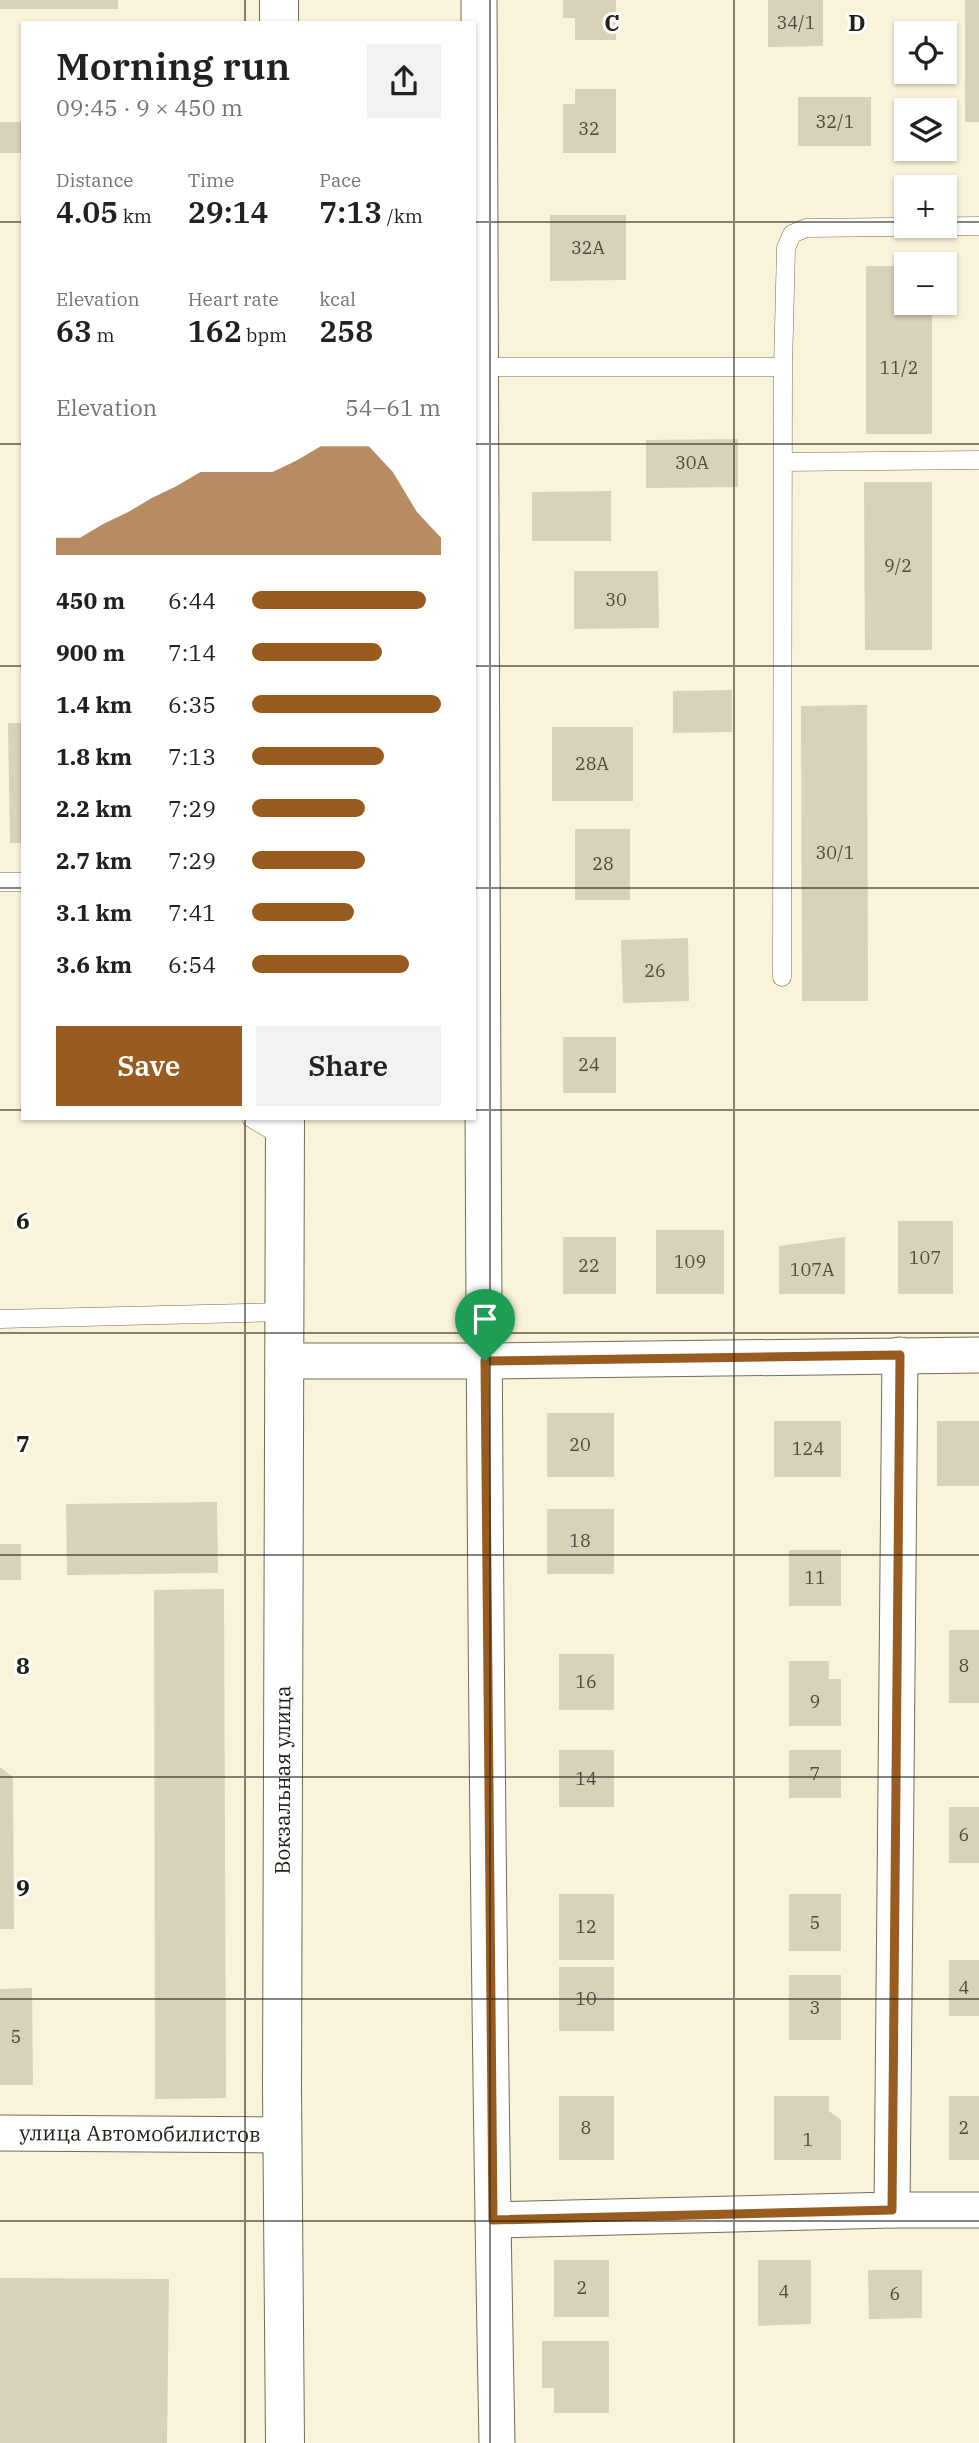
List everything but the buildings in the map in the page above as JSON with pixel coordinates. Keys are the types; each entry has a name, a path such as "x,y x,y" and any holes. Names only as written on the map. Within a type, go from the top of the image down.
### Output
{"main road":[{"path":"278,0 279,21"},
{"name":"Вокзальная улица","path":"285,1128 282,2135 285,2443"}],"street":[{"path":"479,0 485,1361 497,2443"},
{"path":"892,2210 900,1355"},
{"path":"283,1361 979,1355"},
{"name":"улица Автомобилистов","path":"0,2133 282,2135"},
{"path":"493,2220 979,2210"}],"lane":[{"path":"782,977 783,367 786,248 792,234 806,228 979,226"},
{"path":"481,367 783,367"},
{"path":"783,462 979,460"},
{"path":"0,882 21,882"},
{"path":"258,1120 285,1128"},
{"path":"0,1319 283,1312"}],"route":[{"path":"900,1355 892,2210 493,2220 485,1361 900,1355"}]}
